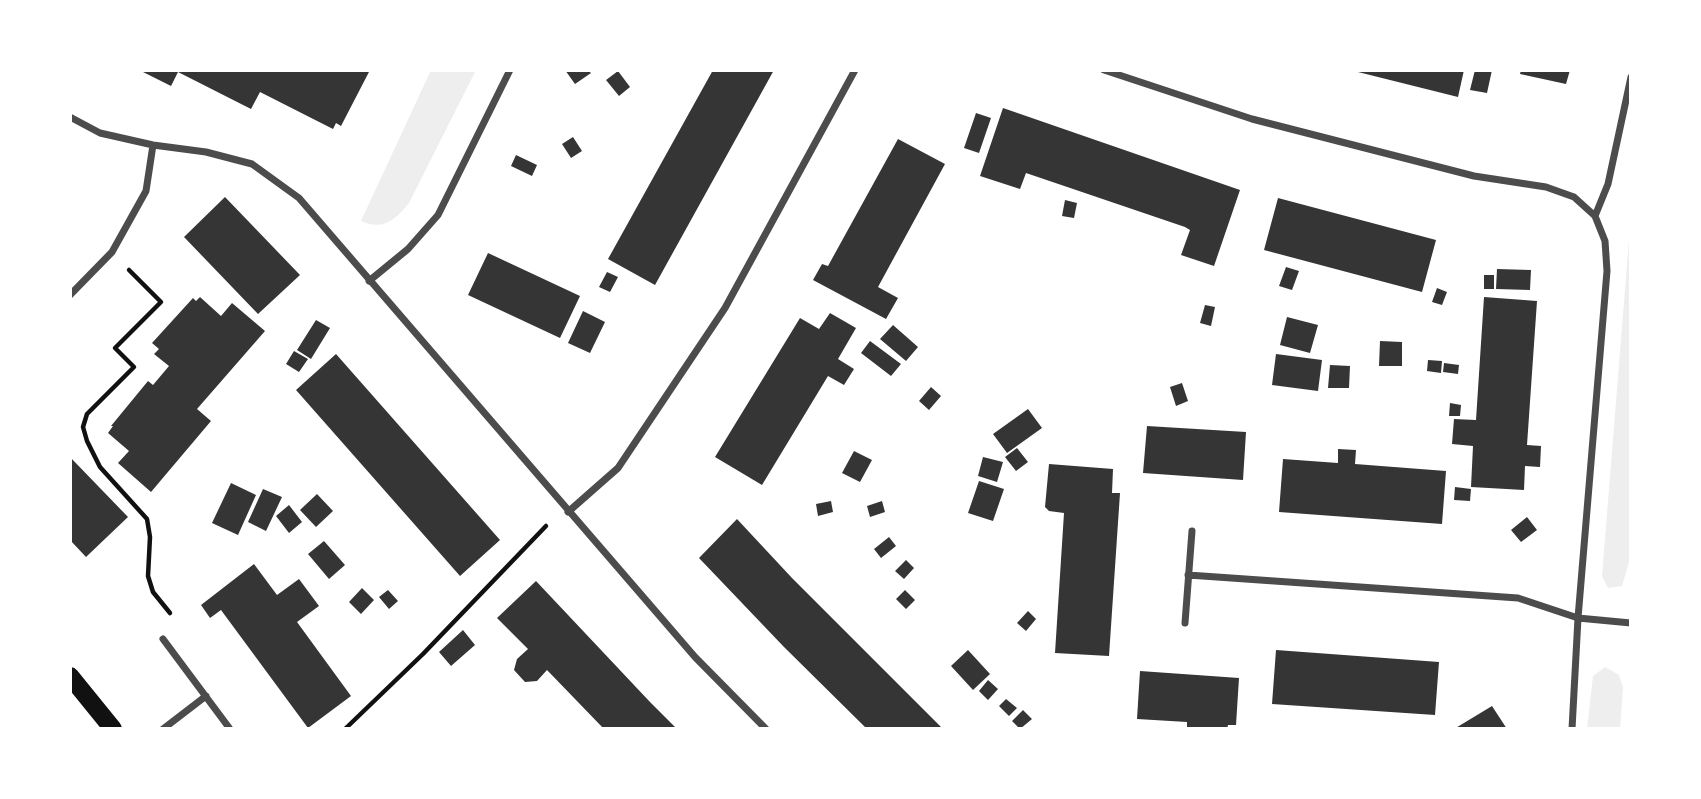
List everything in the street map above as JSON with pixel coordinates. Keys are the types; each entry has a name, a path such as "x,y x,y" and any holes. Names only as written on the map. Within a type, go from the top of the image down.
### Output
{"main road":[{"path":"70,676 113,729"}],"street":[{"path":"369,281 408,249 438,215 510,70"},
{"path":"568,512 618,468 725,308 855,70"},
{"path":"1104,70 1252,119 1474,176 1546,187 1574,197 1595,216 1605,241 1608,271 1578,618 1572,729"},
{"path":"1595,216 1608,184 1631,77"},
{"path":"70,117 100,133 153,145 206,152 252,164 299,198 695,657 766,729"},
{"path":"70,295 112,253 146,191 153,145"},
{"path":"1185,623 1192,531"},
{"path":"1188,575 1518,598 1578,618 1631,623"},
{"path":"163,639 230,729"},
{"path":"163,729 206,696"}],"path":[{"path":"112,253 161,302 115,348 134,367 87,414 83,427 100,467 147,519 150,537 148,576 153,592 172,615 163,639"},
{"path":"345,729 423,654 542,529 568,512"}],"shaded area":[{"path":"431,70 476,70 409,203 388,222 376,225 361,221"},
{"path":"1631,215 1631,542 1622,586 1608,588 1602,576"},
{"path":"1605,667 1619,675 1623,687 1620,729 1587,729 1593,676"}],"building":[{"path":"139,70 370,70 341,126 336,123 333,129 260,92 251,109 178,72 171,86"},
{"path":"565,70 588,70 591,73 575,84"},
{"path":"713,70 774,70 655,285 608,259"},
{"path":"1350,70 1464,70 1458,97"},
{"path":"1475,70 1492,70 1487,93 1470,90"},
{"path":"1521,70 1570,70 1566,84 1520,74"},
{"path":"618,71 630,87 619,96 606,80"},
{"path":"1003,108 1240,190 1214,266 1181,255 1190,230 1185,227 1026,173 1020,189 980,176"},
{"path":"976,113 991,118 979,153 964,148"},
{"path":"573,137 582,151 571,158 562,144"},
{"path":"898,139 945,164 878,287 898,298 886,319 813,280 822,264 828,266"},
{"path":"516,155 537,165 532,176 511,166"},
{"path":"225,197 300,275 258,314 184,237"},
{"path":"1278,198 1436,240 1422,292 1264,250"},
{"path":"1065,200 1077,203 1074,218 1062,216"},
{"path":"488,253 580,296 560,338 468,295"},
{"path":"1286,267 1299,271 1292,290 1279,286"},
{"path":"1497,269 1531,270 1530,290 1496,289"},
{"path":"607,272 618,277 610,292 599,287"},
{"path":"1484,275 1494,275 1494,289 1484,289"},
{"path":"1437,288 1447,292 1442,305 1432,302"},
{"path":"200,297 221,316 232,303 265,331 197,409 211,421 151,492 118,463 129,451 108,433 148,381 153,385 169,366 154,354 159,349 152,343 193,298 196,301"},
{"path":"1484,297 1537,301 1527,445 1541,446 1540,467 1525,466 1524,490 1471,487 1473,446 1452,444 1454,419 1476,420"},
{"path":"1205,305 1215,307 1211,326 1200,323"},
{"path":"583,311 605,322 590,353 568,343"},
{"path":"830,313 856,328 838,359 854,369 844,385 828,376 762,485 715,457 800,318 819,329"},
{"path":"1287,317 1318,325 1310,353 1280,345"},
{"path":"316,320 330,328 311,359 297,350"},
{"path":"893,325 918,347 906,361 880,339"},
{"path":"870,341 901,364 891,376 861,353"},
{"path":"1380,341 1402,342 1402,366 1379,366"},
{"path":"294,351 308,359 299,372 286,364"},
{"path":"336,354 500,540 460,576 296,390"},
{"path":"1276,354 1322,360 1318,391 1272,385"},
{"path":"1428,360 1442,361 1441,373 1427,371"},
{"path":"1444,363 1459,365 1458,374 1443,372"},
{"path":"1330,365 1350,366 1349,388 1328,388"},
{"path":"1182,383 1188,401 1176,406 1170,387"},
{"path":"931,387 941,396 929,410 919,401"},
{"path":"1450,403 1461,405 1460,416 1449,416"},
{"path":"1028,409 1042,428 1007,453 993,434"},
{"path":"1147,426 1246,432 1243,480 1143,473"},
{"path":"1017,448 1028,462 1016,471 1005,457"},
{"path":"1338,449 1356,450 1355,464 1446,471 1442,524 1279,512 1283,459 1338,463"},
{"path":"854,451 872,460 860,482 842,473"},
{"path":"70,457 128,517 86,557 70,540"},
{"path":"983,457 1003,462 997,482 978,476"},
{"path":"1049,464 1113,469 1112,493 1120,493 1109,656 1055,653 1064,513 1049,511 1045,507"},
{"path":"979,481 1004,489 993,521 968,513"},
{"path":"231,483 256,495 238,535 212,523"},
{"path":"1455,487 1471,489 1470,501 1454,500"},
{"path":"263,489 282,497 266,531 248,522"},
{"path":"317,494 333,511 316,527 300,510"},
{"path":"831,501 833,512 818,516 816,504"},
{"path":"882,501 885,512 870,517 867,506"},
{"path":"289,505 302,522 289,533 276,516"},
{"path":"1527,517 1537,530 1521,542 1511,530"},
{"path":"737,519 943,729 867,729 784,647 699,558"},
{"path":"889,537 896,546 881,558 874,549"},
{"path":"324,541 345,565 329,579 308,554"},
{"path":"906,560 914,568 904,579 895,571"},
{"path":"254,564 277,595 299,579 319,606 297,622 351,696 308,728 221,610 210,618 201,605"},
{"path":"536,581 677,729 604,729 547,670 537,681 525,682 514,670 517,659 528,649 497,618"},
{"path":"362,588 374,600 361,614 349,602"},
{"path":"388,590 398,601 389,609 379,597"},
{"path":"905,590 915,600 906,609 896,599"},
{"path":"1028,611 1036,619 1026,631 1017,623"},
{"path":"463,630 475,645 451,666 439,652"},
{"path":"968,650 990,674 973,690 951,666"},
{"path":"1276,650 1439,662 1435,715 1272,704"},
{"path":"1140,671 1239,678 1236,725 1228,725 1227,729 1187,729 1187,722 1137,719"},
{"path":"988,680 998,689 988,700 979,691"},
{"path":"1006,699 1017,708 1009,716 999,706"},
{"path":"1492,706 1507,729 1454,729"},
{"path":"1023,710 1032,719 1020,729 1012,721"}]}
